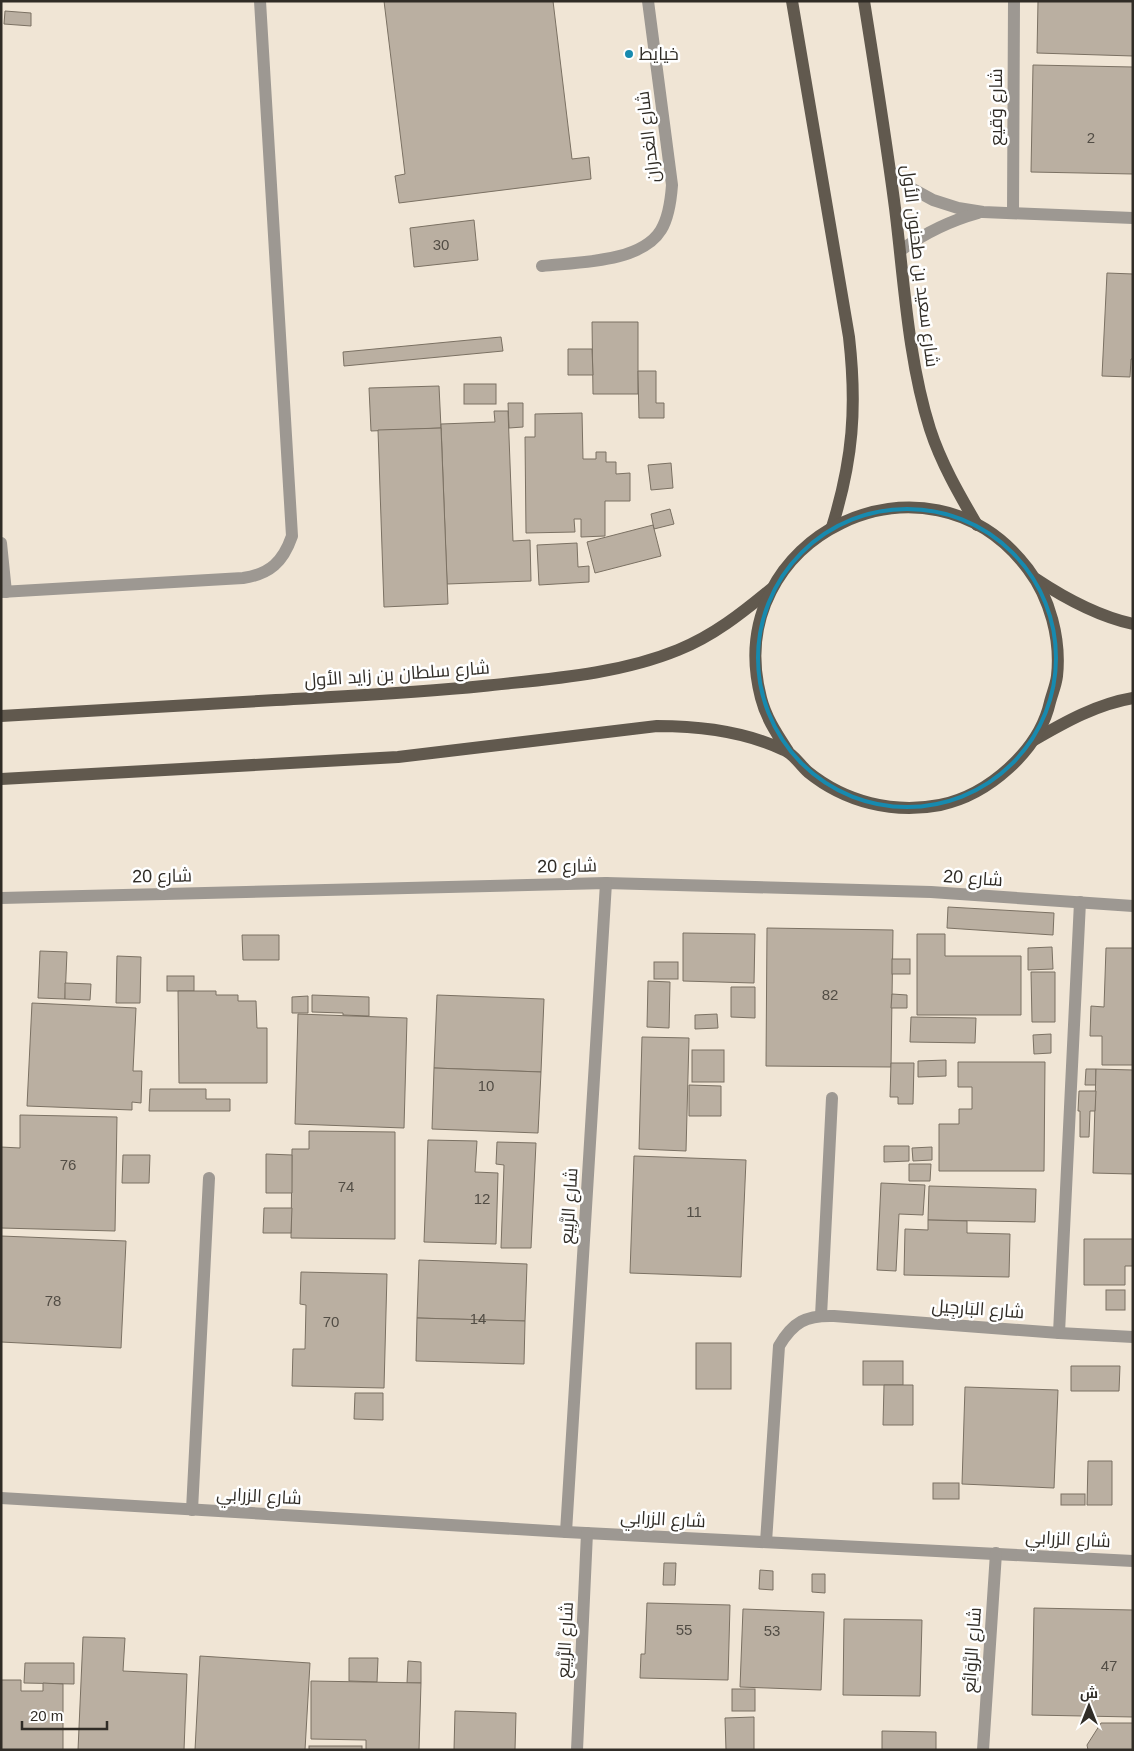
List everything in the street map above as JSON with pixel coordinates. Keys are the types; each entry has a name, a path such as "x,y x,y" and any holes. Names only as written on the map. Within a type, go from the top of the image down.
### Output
{"main road":[{"path":"792,1 849,337 852,369 854,401 849,465 832,527"},
{"name":"شارع سعيد بن طحنون الأول","path":"864,1 891,172 914,364 921,398 931,431 944,463 977,525"},
{"path":"889,508 919,508 949,513 977,525 999,539 1019,557 1035,578 1049,609 1057,642 1057,676 1049,709 1034,740 1016,762 994,781 969,795 942,804 914,808 884,807 857,800 831,788 807,771 788,751 772,726 761,700 756,671 756,642 762,614 772,587 788,564 808,543 832,527 859,515 889,508"},
{"path":"1035,578 1062,596 1091,611 1133,624"},
{"name":"شارع سلطان بن زايد الأول","path":"1,716 428,691 606,670 643,662 679,650 712,633 744,612 772,587"},
{"path":"1034,740 1062,723 1092,710 1133,698"},
{"path":"1,779 398,757 657,726 710,728 737,734 788,751"}],"street":[{"path":"1,543 4,592 243,578 256,576 269,570 280,561 288,549 292,536 260,1"},
{"name":"شارع الغدران","path":"542,266 625,256 651,241 661,230 670,201 672,185 648,1"},
{"name":"شارع وَقيع","path":"1013,213 1014,1"},
{"path":"891,172 911,188 933,200 958,208 983,212 1133,218"},
{"path":"900,250 940,226 983,212"},
{"name":"شارع 20","path":"1,898 606,882 931,892 1133,906"},
{"name":"شارع الرَّبِيع","path":"566,1532 606,882"},
{"path":"1059,1333 1080,902"},
{"path":"821,1316 832,1098"},
{"name":"شارع الزرابي","path":"192,1510 209,1178"},
{"name":"شارع البَارجِيل","path":"766,1542 778,1346 788,1330 803,1320 821,1316 1133,1337"},
{"name":"شارع الزرابي","path":"1,1498 566,1532 1133,1561"},
{"name":"شارع الرَّبِيع","path":"577,1750 587,1533"},
{"name":"شارع الرَّوَائِع","path":"983,1750 996,1553"}],"highlighted area":[{"path":"889,508 949,513 999,539 1035,578 1049,609 1057,642 1057,676 1049,709 1034,740 1016,762 969,795 913,808 857,800 807,771 772,726 756,671 762,614 789,564 832,527"}],"building":[{"path":"384,1 553,1 572,159 589,157 591,179 399,203 395,176 405,174"},
{"path":"1038,1 1133,1 1133,56 1037,53"},
{"path":"5,11 31,13 31,26 4,24"},
{"path":"1033,65 1133,67 1133,174 1031,172"},
{"path":"474,220 478,260 414,267 410,228"},
{"path":"1107,273 1133,274 1133,359 1131,359 1130,377 1102,376"},
{"path":"592,322 638,322 638,394 593,394"},
{"path":"501,337 503,351 344,366 343,352"},
{"path":"568,349 592,349 593,375 568,375"},
{"path":"638,371 656,371 656,403 664,403 664,418 639,418"},
{"path":"464,384 496,384 496,404 464,404"},
{"path":"439,386 441,428 371,431 369,388"},
{"path":"508,403 523,403 523,427 509,428"},
{"path":"494,411 508,411 513,541 530,540 531,581 447,584 441,424 495,422"},
{"path":"582,413 583,459 596,459 596,452 606,452 606,462 616,462 616,474 630,473 630,501 605,501 605,536 581,537 581,519 574,519 575,532 526,533 525,437 535,437 535,414"},
{"path":"441,428 448,604 384,607 378,430"},
{"path":"671,463 673,488 651,490 648,465"},
{"path":"670,509 674,524 654,529 651,514"},
{"path":"653,525 661,556 595,573 587,542"},
{"path":"577,543 578,567 589,566 589,582 539,585 537,545"},
{"path":"948,907 1054,913 1053,935 947,928"},
{"path":"767,928 893,930 891,1067 766,1066"},
{"path":"683,933 755,934 754,983 683,981"},
{"path":"917,934 945,934 945,956 1021,956 1021,1015 917,1015"},
{"path":"242,935 279,935 279,960 243,960"},
{"path":"1052,947 1053,969 1028,970 1028,948"},
{"path":"1106,948 1133,948 1133,1065 1102,1065 1102,1036 1090,1036 1091,1006 1104,1007"},
{"path":"40,951 67,952 65,999 38,998"},
{"path":"117,956 141,957 140,1003 116,1003"},
{"path":"892,959 910,959 910,974 892,974"},
{"path":"654,962 678,962 678,979 654,979"},
{"path":"1031,972 1055,972 1055,1022 1032,1022"},
{"path":"167,976 194,976 194,991 167,991"},
{"path":"648,981 670,982 669,1028 647,1027"},
{"path":"65,983 91,984 90,1000 65,999"},
{"path":"731,987 755,987 755,1018 731,1017"},
{"path":"178,991 216,991 216,995 238,995 238,1001 256,1001 257,1028 267,1028 267,1083 179,1083"},
{"path":"892,994 907,995 907,1008 891,1008"},
{"path":"312,995 369,997 369,1016 312,1012"},
{"path":"437,995 544,999 541,1072 434,1068"},
{"path":"308,996 308,1013 292,1013 292,997"},
{"path":"32,1003 136,1008 133,1071 142,1071 141,1103 132,1102 132,1110 27,1106"},
{"path":"298,1014 407,1018 404,1128 295,1124"},
{"path":"717,1014 718,1028 695,1029 695,1015"},
{"path":"911,1017 976,1018 975,1043 910,1042"},
{"path":"1051,1034 1051,1053 1034,1054 1033,1035"},
{"path":"642,1037 689,1038 686,1151 639,1149"},
{"path":"692,1050 724,1050 724,1082 692,1082"},
{"path":"946,1060 946,1076 918,1077 918,1061"},
{"path":"958,1062 1045,1062 1044,1171 939,1171 939,1124 959,1124 959,1109 972,1109 972,1087 958,1087"},
{"path":"891,1063 914,1063 913,1104 898,1104 898,1097 890,1097"},
{"path":"434,1068 541,1072 538,1133 432,1129"},
{"path":"1086,1069 1096,1069 1096,1085 1085,1085"},
{"path":"1096,1069 1133,1070 1133,1174 1093,1173"},
{"path":"689,1085 721,1086 721,1116 689,1116"},
{"path":"150,1089 206,1089 206,1099 230,1099 230,1111 149,1111"},
{"path":"1079,1091 1096,1091 1095,1111 1090,1111 1089,1137 1080,1137"},
{"path":"20,1115 117,1117 115,1231 1,1228 1,1147 20,1148"},
{"path":"309,1131 395,1132 395,1239 291,1238 292,1149 309,1149"},
{"path":"428,1140 477,1141 475,1172 498,1173 496,1244 424,1242"},
{"path":"497,1142 536,1143 531,1248 501,1248 504,1165 496,1164"},
{"path":"884,1146 909,1146 909,1161 884,1162"},
{"path":"932,1147 932,1160 913,1161 912,1148"},
{"path":"266,1154 292,1155 292,1193 266,1193"},
{"path":"123,1155 150,1155 149,1183 122,1183"},
{"path":"634,1156 746,1160 741,1277 630,1273"},
{"path":"909,1164 931,1164 930,1181 909,1181"},
{"path":"881,1183 925,1185 923,1215 899,1214 896,1271 877,1270"},
{"path":"929,1186 1036,1189 1035,1222 928,1220"},
{"path":"264,1208 292,1208 291,1233 263,1233"},
{"path":"928,1220 967,1221 967,1233 1010,1234 1009,1277 904,1275 905,1229 928,1230"},
{"path":"1,1236 126,1241 121,1348 1,1342"},
{"path":"1084,1239 1133,1239 1133,1266 1125,1266 1125,1285 1084,1285"},
{"path":"419,1260 527,1264 525,1321 417,1318"},
{"path":"301,1272 387,1274 384,1388 292,1386 293,1349 305,1349 306,1305 300,1304"},
{"path":"1106,1290 1125,1290 1125,1310 1106,1310"},
{"path":"417,1318 525,1321 524,1364 416,1361"},
{"path":"696,1343 731,1343 731,1389 696,1389"},
{"path":"863,1361 903,1361 903,1385 863,1385"},
{"path":"1071,1366 1120,1366 1119,1391 1071,1391"},
{"path":"884,1385 913,1385 913,1425 883,1425"},
{"path":"965,1387 1058,1390 1054,1488 962,1484"},
{"path":"355,1393 383,1393 383,1420 354,1419"},
{"path":"1088,1461 1112,1461 1112,1505 1087,1505"},
{"path":"933,1483 959,1483 959,1499 933,1499"},
{"path":"1061,1494 1085,1494 1085,1505 1061,1505"},
{"path":"664,1563 676,1563 675,1585 663,1585"},
{"path":"760,1570 773,1571 773,1590 759,1589"},
{"path":"812,1574 825,1574 825,1593 812,1592"},
{"path":"647,1603 730,1605 728,1680 640,1678 641,1654 645,1654"},
{"path":"1034,1608 1133,1610 1133,1717 1032,1715"},
{"path":"743,1609 824,1612 821,1690 740,1687"},
{"path":"844,1619 922,1620 920,1696 843,1695"},
{"path":"83,1637 125,1638 123,1671 187,1674 184,1750 78,1750"},
{"path":"200,1656 310,1663 305,1750 195,1750"},
{"path":"349,1658 378,1658 377,1682 349,1681"},
{"path":"408,1661 421,1662 421,1683 407,1683"},
{"path":"25,1663 74,1663 74,1684 24,1683"},
{"path":"1,1680 21,1680 21,1691 43,1691 43,1683 63,1684 63,1750 1,1750"},
{"path":"311,1681 421,1683 419,1750 366,1750 366,1740 311,1739"},
{"path":"732,1689 755,1689 755,1711 732,1711"},
{"path":"455,1711 516,1713 515,1750 454,1750"},
{"path":"754,1717 754,1750 726,1750 725,1718"},
{"path":"1101,1723 1133,1723 1133,1750 1088,1750 1087,1745"},
{"path":"882,1731 936,1732 936,1750 882,1750"},
{"path":"309,1746 362,1746 362,1750 309,1750"}],"place":[{"name":"خيايط","path":"629,54"}]}
